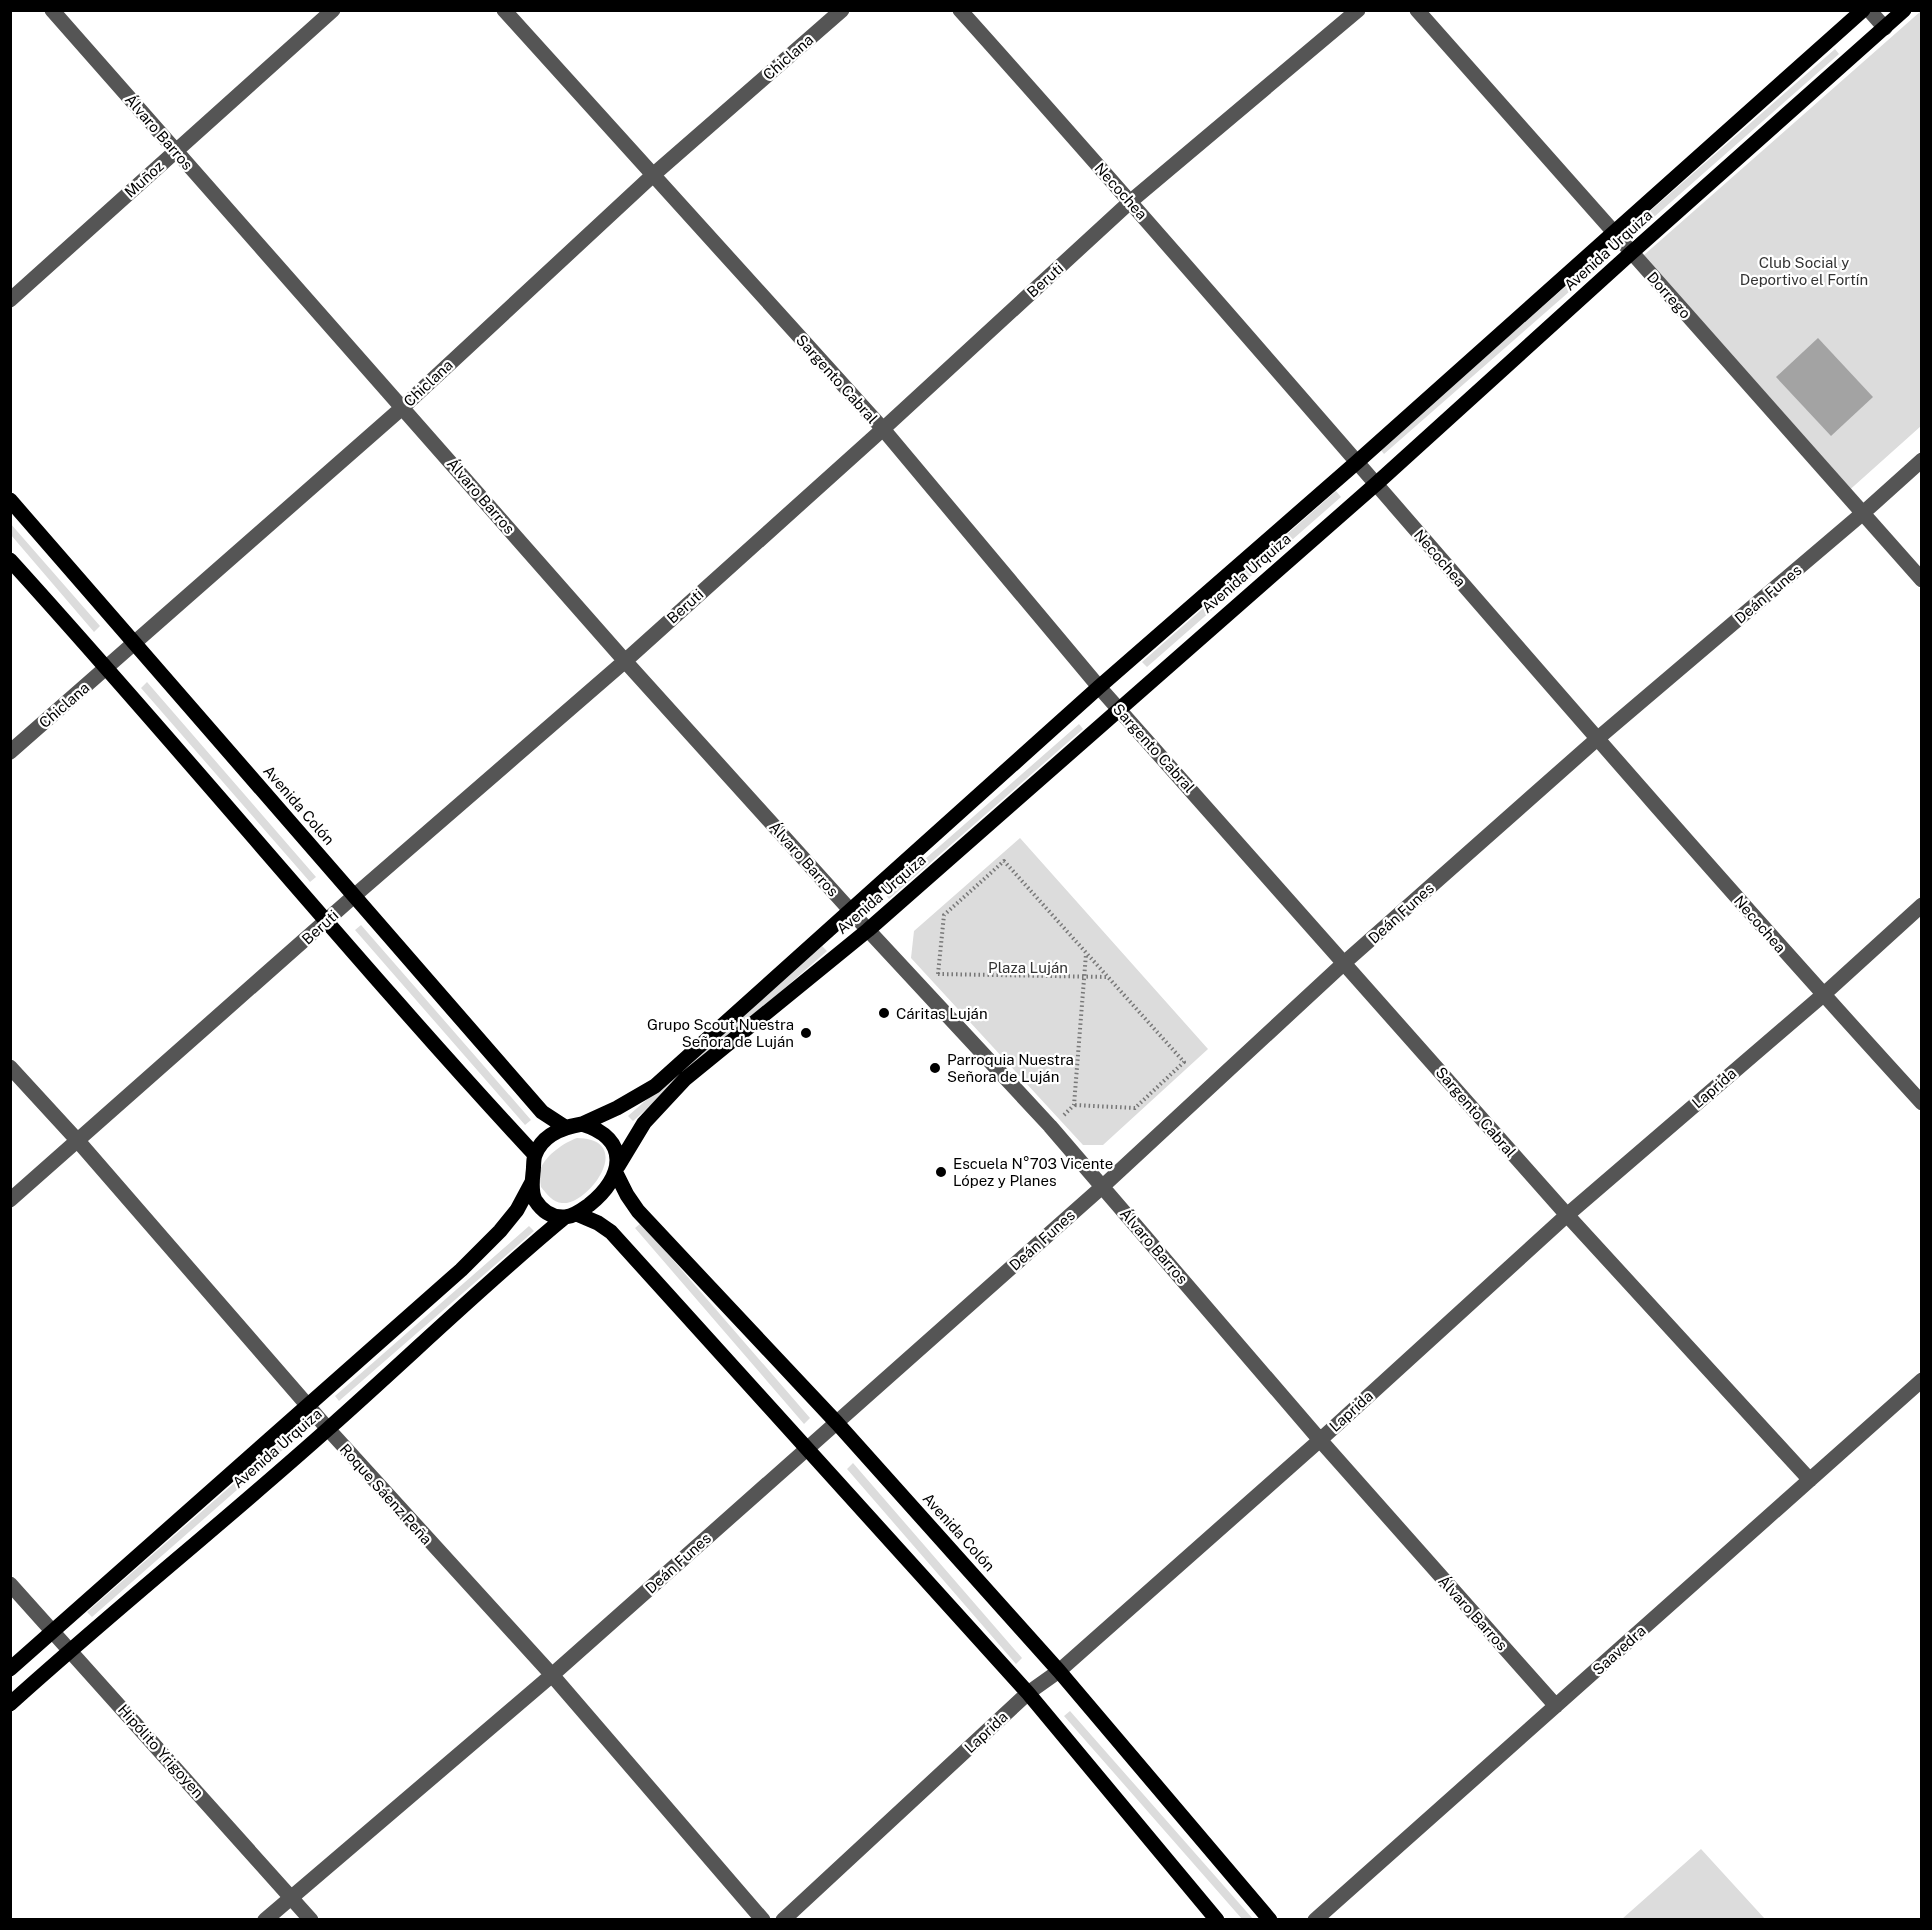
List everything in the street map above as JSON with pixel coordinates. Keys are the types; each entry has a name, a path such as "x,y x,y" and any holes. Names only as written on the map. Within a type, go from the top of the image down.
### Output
{"main road":[{"name":"Avenida Urquiza","path":"582,1124 655,1086 1099,687 1357,462 1863,10"},
{"name":"Avenida Urquiza","path":"617,1169 644,1123 685,1078 868,930 1376,484 1904,10"},
{"name":"Avenida Colón","path":"10,500 542,1112 565,1127"},
{"path":"10,560 107,667 325,922 535,1155"},
{"path":"571,1215 607,1189 617,1169 616,1148 609,1138 596,1128 582,1124 565,1127 548,1138 535,1155 533,1196 540,1208 552,1215 571,1215 611,1232 1028,1693 1217,1920"},
{"name":"Avenida Colón","path":"617,1169 627,1195 638,1212 837,1423 1059,1671 1270,1920"},
{"name":"Avenida Urquiza","path":"10,1670 461,1270 500,1231 517,1210 532,1182"},
{"name":"Avenida Urquiza","path":"10,1704 328,1429 500,1272 571,1215"}],"street":[{"name":"Álvaro Barros","path":"52,10 403,406 625,661 868,930 1050,1126 1320,1440 1556,1706"},
{"name":"Muñoz","path":"10,300 333,10"},
{"name":"Sargento Cabral","path":"504,10 883,429 1099,687 1567,1215 1810,1480"},
{"name":"Chiclana","path":"10,752 403,406 654,175 842,10"},
{"name":"Necochea","path":"960,10 1131,201 1597,739 1823,995 1922,1103"},
{"name":"Beruti","path":"10,1200 354,896 625,661 883,429 1131,201 1358,10"},
{"name":"Dorrego","path":"1417,10 1922,580"},
{"path":"1869,10 1885,28"},
{"name":"Deán Funes","path":"265,1920 552,1675 1102,1187 1344,963 1597,739 1922,460"},
{"name":"Laprida","path":"783,1920 1028,1693 1059,1671 1320,1440 1567,1215 1823,995 1922,905"},
{"name":"Roque Sáenz Peña","path":"10,1067 78,1141 307,1406 552,1675 763,1920"},
{"name":"Saavedra","path":"1315,1920 1922,1380"},
{"name":"Hipólito Yrigoyen","path":"10,1584 311,1920"}],"path":[{"path":"922,989 938,974 944,915 1004,861 1184,1062 1135,1108 1074,1105 1050,1126"},
{"path":"1074,1105 1086,953"},
{"path":"938,974 1108,977"}],"green space":[{"name":"Club Social y Deportivo el Fortín","path":"1921,11 1921,426 1845,494 1636,262"},
{"path":"1835,49 1839,54 1646,224 1641,219"},
{"path":"1574,279 1578,284 1384,454 1380,449"},
{"path":"1336,491 1341,497 1147,667 1142,662"},
{"path":"10,523 100,626 94,632 11,535"},
{"path":"147,682 316,877 310,882 141,688"},
{"path":"1079,724 1083,729 889,899 885,894"},
{"name":"Plaza Luján","path":"1020,838 1208,1049 1103,1145 1083,1145 911,958 914,931"},
{"path":"361,925 531,1120 525,1125 355,930"},
{"path":"822,946 827,951 633,1121 628,1116"},
{"path":"577,1138 595,1141 604,1149 605,1160 602,1172 584,1194 573,1201 559,1203 541,1187 541,1168 556,1150"},
{"path":"641,1223 810,1418 804,1424 635,1228"},
{"path":"529,1226 534,1231 339,1401 335,1396"},
{"path":"281,1442 286,1447 92,1617 87,1612"},
{"path":"853,1463 1022,1658 1016,1664 847,1469"},
{"path":"1070,1711 1253,1919 1242,1919 1064,1716"},
{"path":"1701,1849 1765,1919 1622,1919"}],"shaded area":[{"path":"1818,338 1873,397 1831,436 1776,377"}],"place":[{"name":"Cáritas Luján","path":"884,1013"},
{"name":"Grupo Scout Nuestra Señora de Luján","path":"806,1033"},
{"name":"Parroquia Nuestra Señora de Luján","path":"935,1068"},
{"name":"Escuela N°703 Vicente López y Planes","path":"941,1172"}]}
